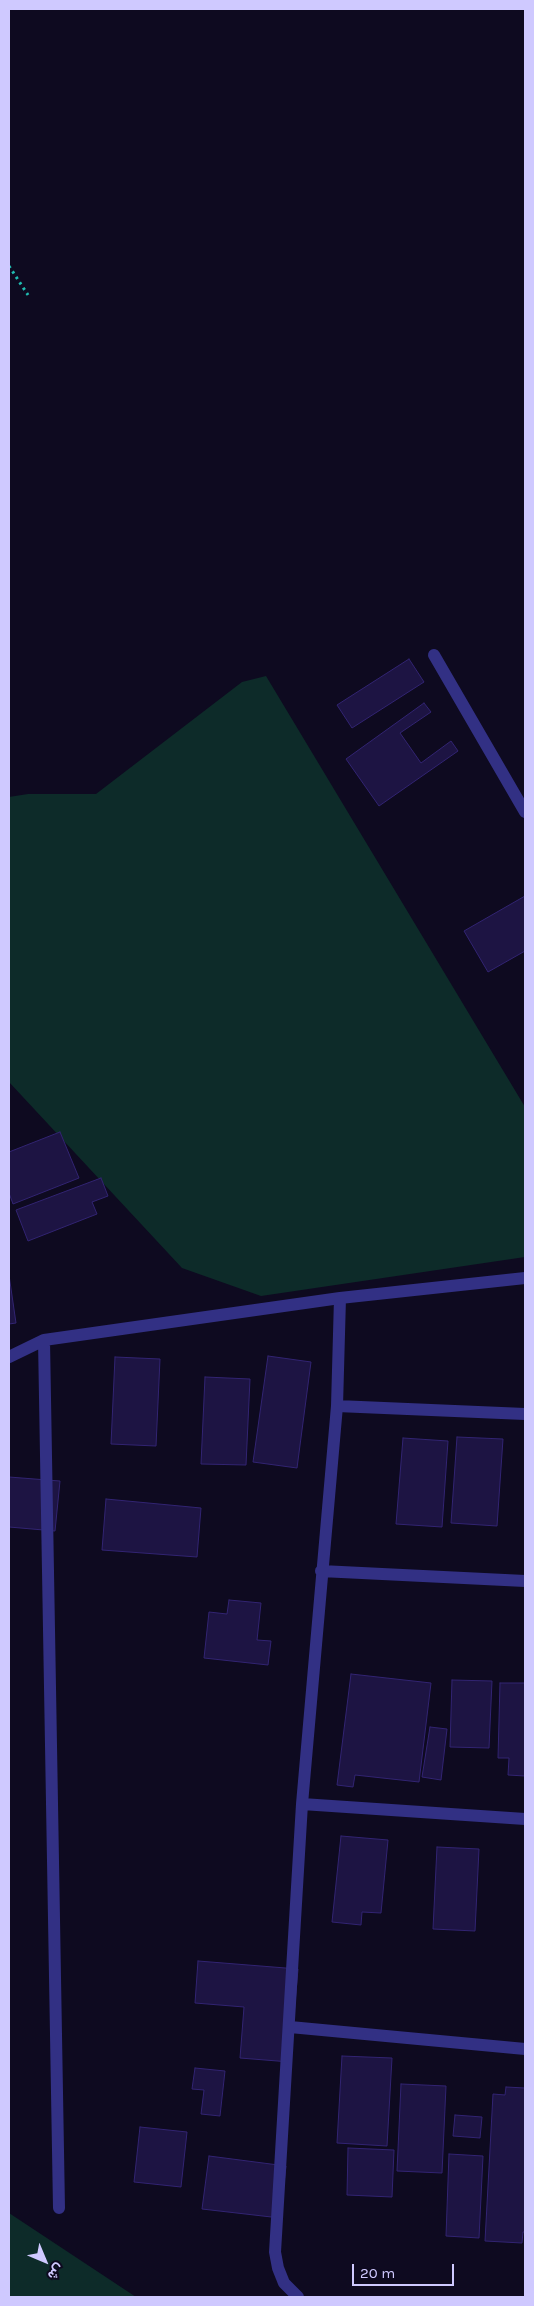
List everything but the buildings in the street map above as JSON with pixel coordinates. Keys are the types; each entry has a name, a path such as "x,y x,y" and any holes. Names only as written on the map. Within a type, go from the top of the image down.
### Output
{"street":[{"path":"434,655 525,812"},
{"path":"9,1358 44,1340 340,1298 525,1278"},
{"path":"298,2297 284,2283 278,2268 275,2252 302,1804 337,1406 340,1298"},
{"path":"44,1340 59,2208"},
{"path":"337,1406 525,1414"},
{"path":"322,1571 525,1581"},
{"path":"302,1804 525,1819"},
{"path":"290,2027 525,2050"}],"path":[{"path":"9,266 28,295"}],"green space":[{"path":"266,676 525,1107 525,1257 261,1296 182,1268 9,1082 9,797 28,794 96,794 242,682"},
{"path":"9,2213 136,2297 9,2297"}]}
